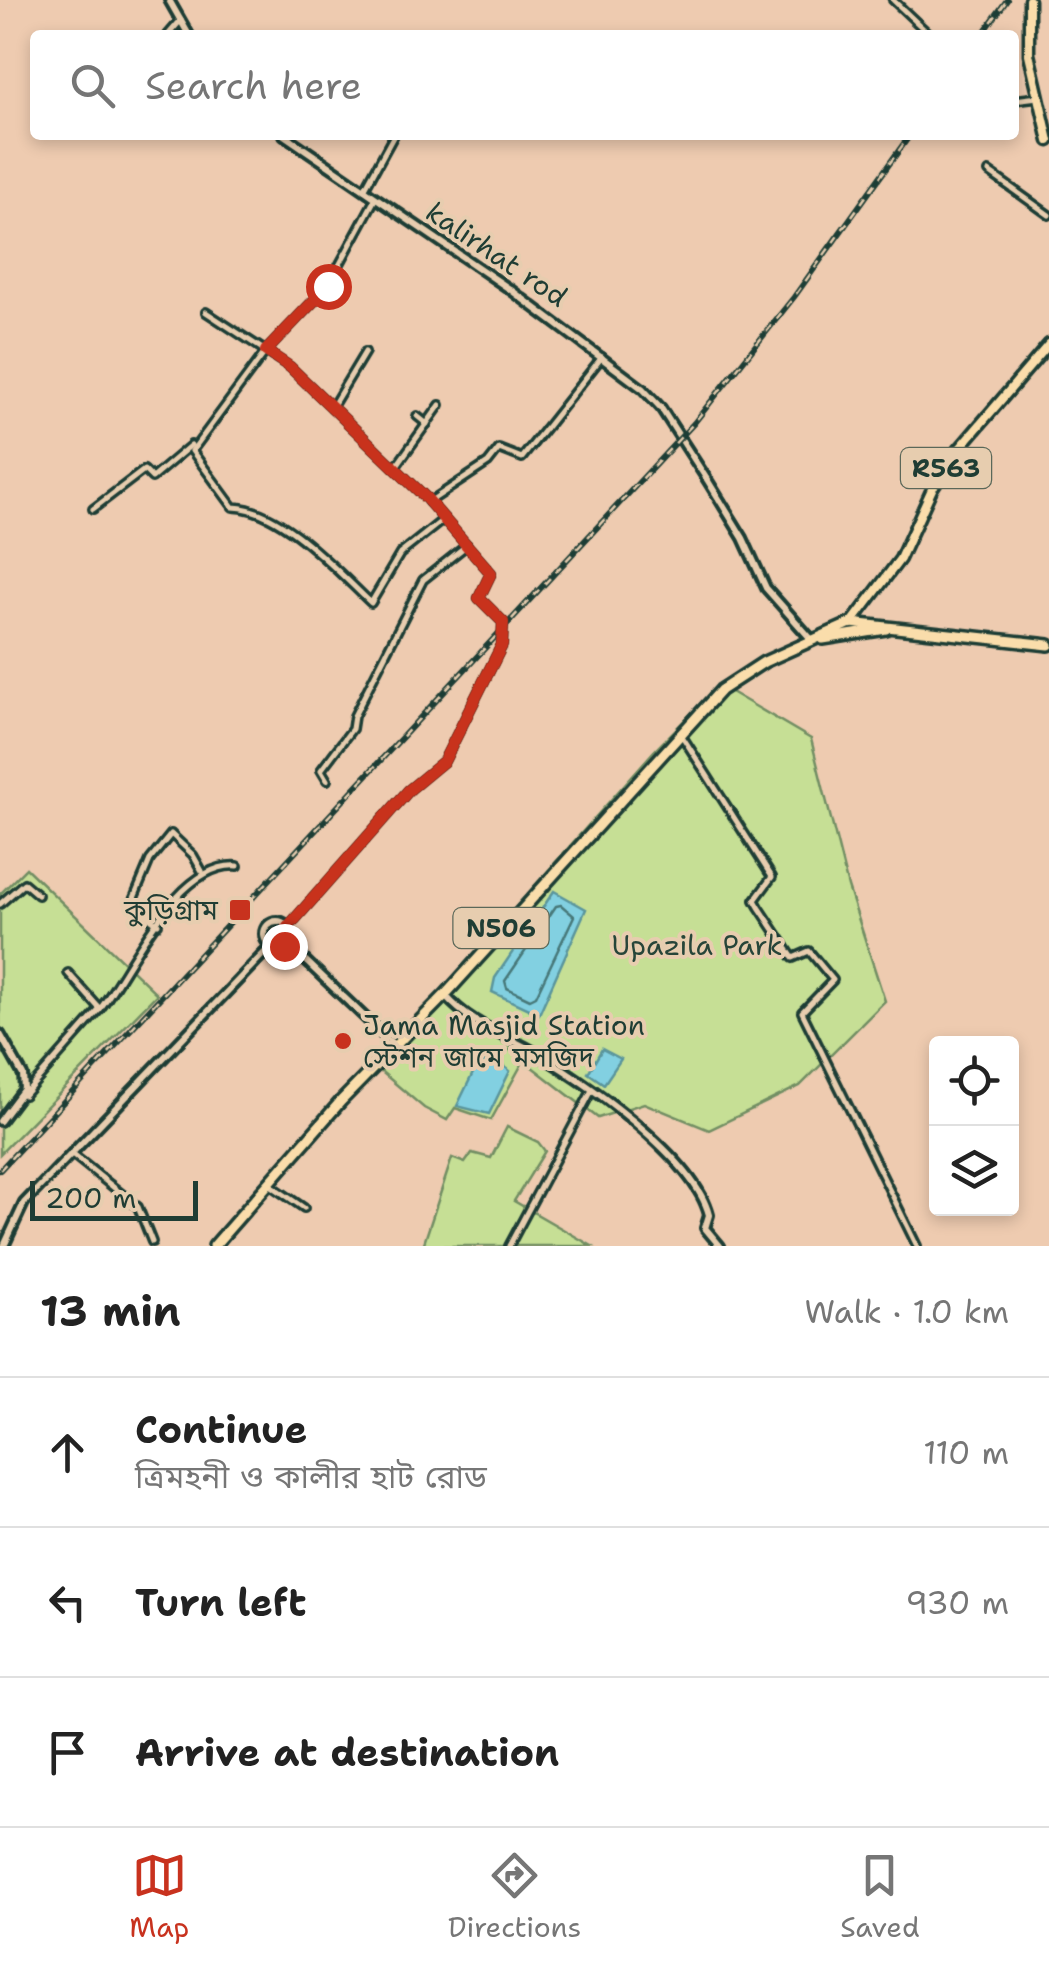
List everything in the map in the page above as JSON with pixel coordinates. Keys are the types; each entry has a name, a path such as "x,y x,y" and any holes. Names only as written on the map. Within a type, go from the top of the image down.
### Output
{"highway":[{"name":"N506","path":"812,640 848,635 858,626"},
{"name":"N506","path":"214,1246 341,1101 445,995 679,734 743,674 812,640 858,626 1049,645"}],"main road":[{"path":"1029,0 1028,40 1049,141"},
{"name":"R563","path":"858,626 864,606 900,559 932,489 954,455 1049,344"}],"street":[{"path":"169,0 186,30"},
{"path":"893,0 925,30"},
{"path":"172,30 181,20"},
{"path":"1019,100 1038,98"},
{"name":"kalirhat rod","path":"291,140 603,356 643,388 672,424 743,538 766,588 812,640"},
{"path":"364,190 391,140"},
{"path":"989,172 1049,215"},
{"path":"93,509 144,470 152,478 194,444 266,351 328,286 375,198"},
{"path":"206,312 266,351 332,407 429,502 491,573 479,598 503,622 502,645 444,761 409,790 288,927 287,943 396,1047"},
{"path":"332,407 365,352"},
{"path":"429,502 488,462 499,449 522,458 603,356"},
{"path":"395,468 440,406"},
{"path":"417,416 427,424"},
{"path":"194,444 192,450 233,506 253,507 309,546 372,602 400,554 444,519"},
{"path":"327,780 321,770 352,729 354,716 423,580 466,545"},
{"path":"679,734 772,877 756,903 793,958 809,950 834,980 812,998 802,1014 917,1246"},
{"path":"158,924 137,908 134,898 170,834 193,855 202,871"},
{"path":"0,1121 100,1009 158,924 202,871 220,864 238,866"},
{"path":"0,904 24,882 38,895"},
{"path":"271,946 264,936 268,924 281,922 288,927"},
{"path":"4,1246 24,1203 69,1152 271,946 287,943"},
{"path":"68,973 100,1009"},
{"path":"445,995 468,1018 533,1051 591,1092 679,1162 708,1208 705,1228 720,1246"},
{"path":"0,1034 23,1075 24,1095"},
{"path":"509,1246 591,1092"},
{"path":"69,1152 138,1207 152,1242"},
{"path":"268,1184 304,1208"}],"green space":[{"name":"Upazila Park","path":"719,685 811,739 848,887 885,1001 800,1086 709,1130 644,1103 598,1118 509,1049 523,1062 491,1120 455,1108 447,1120 424,1108 377,1068 438,998 477,1023 445,987 654,751"},
{"path":"26,868 157,994 0,1154 0,894"},
{"path":"507,1127 538,1142 545,1151 514,1201 592,1246 423,1246 452,1158 465,1163 472,1153 491,1158"}],"water":[{"path":"554,891 586,909 539,1014 492,992 495,978"},
{"path":"602,1049 621,1059 604,1084 588,1073"},
{"path":"492,1056 510,1071 489,1114 457,1106 474,1071"}],"railway":[{"path":"986,30 1007,0"},
{"path":"0,1170 694,423 794,297 906,140"}],"place":[{"name":"কুড়িগ্রাম","path":"240,910"},
{"name":"Jama Masjid Station স্টেশন জামে মসজিদ","path":"343,1041"}],"route":[{"path":"284,946 290,935 288,927 346,858 409,790 444,761 502,645 503,622 479,598 491,573 425,497 290,367 266,351 328,286"}]}
